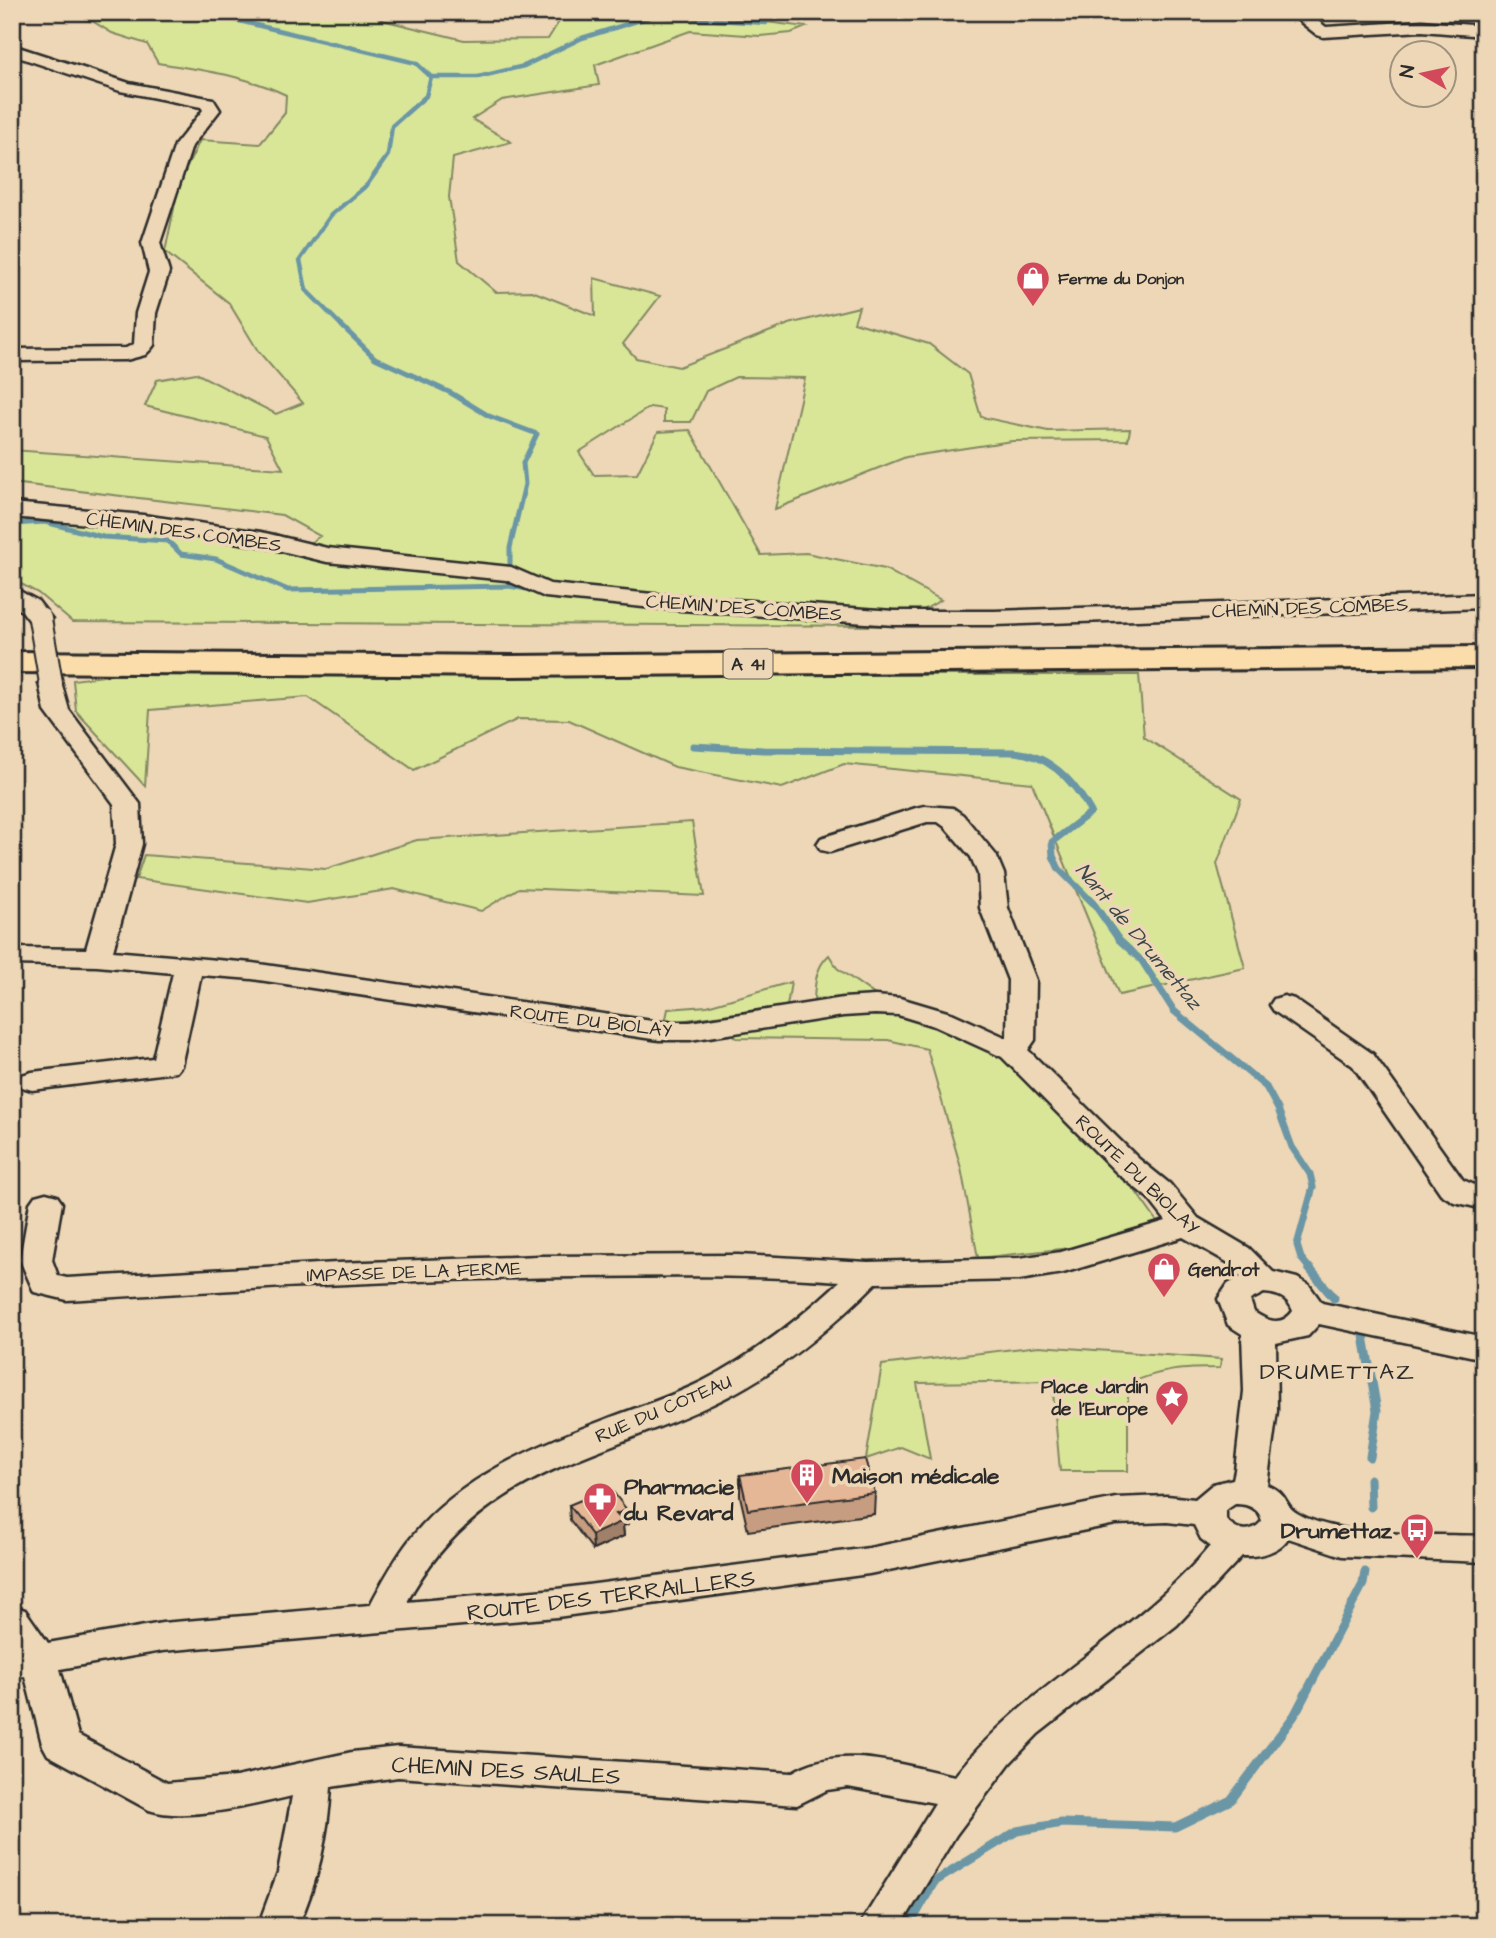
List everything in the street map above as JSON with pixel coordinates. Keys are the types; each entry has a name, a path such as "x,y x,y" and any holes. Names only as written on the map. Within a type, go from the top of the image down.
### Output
{"highway":[{"name":"A 41","path":"12,643 543,647 1484,638"},
{"name":"A 41","path":"12,662 512,666 1484,657"}],"street":[{"path":"1296,12 1323,32 1422,26 1484,31"},
{"path":"12,50 126,87 207,103 212,110 184,145 151,243 159,272 146,313 144,345 138,351 126,354 12,355"},
{"name":"CHEMIN DES COMBES","path":"12,510 143,522 261,540 327,555 512,574 545,590 653,601 894,618 994,618 1484,601"},
{"path":"12,594 30,606 40,619 57,711 127,804 129,844 97,958"},
{"path":"830,844 925,814 944,814 954,821 983,855 991,873 994,908 1022,980 1021,1040 1012,1051"},
{"name":"ROUTE DU BIOLAY","path":"12,956 97,958 252,971 659,1031 690,1031 843,1007 901,1007 944,1020 1012,1051 1119,1157 1159,1191 1199,1233 1256,1284"},
{"path":"32,1081 166,1066 189,965"},
{"path":"1284,1006 1363,1060 1452,1187 1465,1195 1484,1199"},
{"name":"IMPASSE DE LA FERME","path":"46,1203 36,1260 45,1284 67,1289 391,1269 532,1266 760,1265 868,1273"},
{"path":"868,1273 1019,1269 1199,1233"},
{"name":"RUE DU COTEAU","path":"381,1618 426,1545 458,1512 481,1495 519,1472 567,1449 724,1384 792,1342 868,1273"},
{"path":"1256,1284 1295,1290 1307,1303 1309,1311 1302,1324 1265,1341 1238,1317 1234,1300 1239,1292 1256,1284"},
{"path":"1309,1311 1484,1348"},
{"path":"878,1926 936,1834 1017,1731 1172,1608 1210,1573 1257,1523 1265,1341"},
{"path":"1257,1523 1225,1493 1209,1508 1214,1530 1257,1523 1342,1543 1484,1549"},
{"name":"ROUTE DES TERRAILLERS","path":"26,1661 162,1637 531,1606 796,1572 908,1554 1116,1511 1209,1508"},
{"path":"12,1620 26,1661"},
{"name":"CHEMIN DES SAULES","path":"26,1661 61,1744 163,1799 236,1793 352,1767 398,1762 797,1788 819,1775 848,1772 966,1793"},
{"path":"278,1926 288,1906 310,1816 312,1777"}],"green space":[{"path":"64,12 371,12 382,20 464,40 548,39 565,12 742,12 735,18 806,27 791,33 760,36 690,31 595,65 599,85 502,100 472,119 511,142 453,158 449,197 459,261 496,292 532,291 595,316 594,278 660,296 623,344 636,358 679,367 789,324 859,307 854,322 929,344 968,374 981,417 1048,431 1130,429 1128,440 1012,441 906,457 775,509 805,378 736,377 706,391 691,422 664,422 664,409 650,407 579,452 594,475 637,474 658,432 690,430 761,555 806,553 885,569 941,600 895,626 72,622 38,593 12,579 12,501 274,533 307,545 320,536 282,515 12,483 12,450 283,469 266,436 145,406 157,380 196,373 276,414 303,403 258,351 229,303 165,252 179,184 200,140 260,144 285,113 286,95 239,78 158,63 147,44 112,33 92,21 69,16"},
{"path":"111,675 1139,675 1144,737 1241,799 1217,864 1245,968 1119,995 1032,783 844,764 782,788 675,767 569,720 518,719 414,770 308,697 150,710 145,786 76,711 73,680"},
{"path":"692,822 704,896 519,888 481,911 394,889 307,903 136,879 144,855 326,869 417,840"},
{"path":"829,955 837,968 875,995 814,999 819,970"},
{"path":"791,982 787,1006 665,1023 668,1009 707,1006"},
{"path":"859,1012 897,1014 946,1031 1007,1060 1129,1182 1158,1223 1070,1248 978,1258 961,1168 927,1049 888,1040 736,1038 732,1030"},
{"path":"1039,1346 1221,1359 1220,1368 1173,1370 1128,1384 1128,1471 1060,1471 1052,1381 917,1383 930,1459 901,1447 866,1459 882,1365"}],"building":[{"path":"865,1459 875,1493 748,1510 740,1475"},
{"path":"610,1488 627,1510 616,1514 623,1521 592,1535 569,1505"}],"waterway":[{"path":"185,13 235,20 416,63 431,77"},
{"path":"431,77 478,77 524,66 582,38 653,16 766,23"},
{"path":"342,326 306,290 300,260 331,215 367,185 388,155 392,126 426,96 431,77"},
{"path":"342,326 375,358 451,393 489,416 537,434 523,463 525,484 510,548 510,567"},
{"path":"12,524 45,522 103,537 168,541 181,554 216,559 288,590 509,586 527,589"},
{"name":"Nant de Drumettaz","path":"693,746 763,750 1014,752 1039,758 1060,772 1077,790 1091,812 1052,842 1053,856 1059,869 1094,904 1119,940 1142,961 1174,1011 1266,1087 1278,1109 1292,1147 1310,1174 1313,1187 1297,1245 1301,1258 1310,1269"},
{"name":"Nant de Drumettaz","path":"1309,1268 1334,1298"},
{"name":"Nant de Drumettaz","path":"1364,1336 1377,1411 1370,1457"},
{"name":"Nant de Drumettaz","path":"1370,1479 1371,1507"},
{"name":"Nant de Drumettaz","path":"909,1926 934,1882 1017,1831 1062,1823 1175,1827 1231,1800 1294,1716 1363,1584 1365,1572"}],"place":[{"name":"Ferme du Donjon","path":"1033,308"},
{"name":"Gendrot","path":"1164,1299"},
{"name":"Place Jardin de l'Europe","path":"1172,1427"},
{"name":"Maison médicale","path":"807,1505"},
{"name":"Pharmacie du Revard","path":"600,1529"},
{"name":"Drumettaz","path":"1417,1560"}],"district":[{"name":"DRUMETTAZ","path":"1338,1371"}]}
